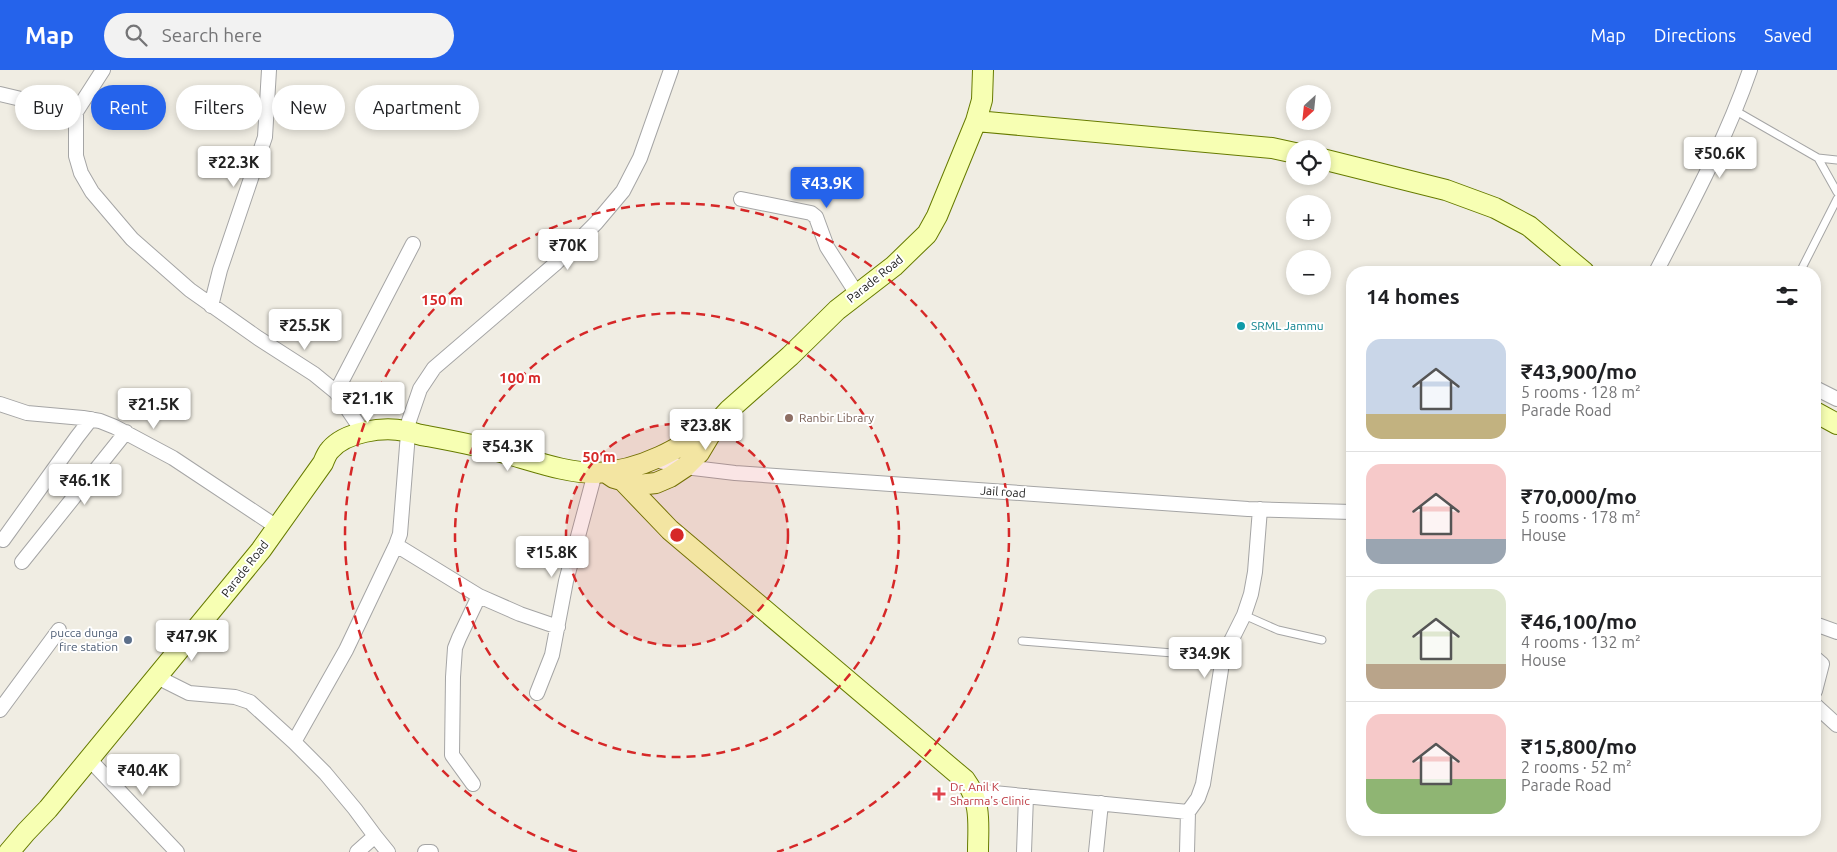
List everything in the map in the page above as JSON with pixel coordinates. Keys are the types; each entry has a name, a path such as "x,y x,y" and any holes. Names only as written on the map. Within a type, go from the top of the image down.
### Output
{"main road":[{"name":"Parade Road","path":"600,472 624,482 638,485 656,483 670,477 685,467 699,453 717,423 729,410 790,356 837,310 894,266 926,234 937,216 976,121 982,100 983,70"},
{"path":"976,121 1272,148 1286,151"},
{"path":"1331,161 1446,190 1495,208 1530,226 1577,266"},
{"path":"1821,415 1837,424"},
{"name":"Parade Road","path":"9,852 48,809 218,603 277,527 323,463 330,450 337,443 363,432 390,429 486,448 573,472 600,472 655,460 717,423"},
{"name":"Parade Road","path":"323,463 366,442 413,435"},
{"path":"624,482 670,530 956,771 973,791 978,806 978,852"},
{"path":"0,841 26,832"}],"street":[{"path":"81,104 103,70"},
{"path":"211,306 220,270 265,137 269,70"},
{"path":"294,742 346,650 400,534 413,435 411,410 420,389 434,368 555,264 596,223 623,191 640,158 671,70"},
{"path":"1659,266 1736,111 1750,70"},
{"path":"0,94 15,98"},
{"path":"76,130 76,156 81,173 92,192 132,239 173,277 211,306 314,374 336,392 363,432"},
{"path":"741,199 804,211 816,217 827,247 857,294"},
{"path":"336,392 413,244"},
{"path":"1821,391 1837,399"},
{"path":"0,404 27,413 100,420 173,458 277,527"},
{"path":"3,540 91,419"},
{"path":"22,562 126,432"},
{"name":"Jail road","path":"655,460 685,467 734,473 1260,510 1346,512"},
{"path":"537,693 548,668 566,582 600,472"},
{"path":"1187,852 1188,812 1198,798 1203,784 1223,658 1244,615 1255,572 1260,510"},
{"path":"396,545 479,596 520,614 558,627"},
{"path":"473,784 452,755 453,677 455,648 479,596"},
{"path":"1821,626 1837,632"},
{"path":"0,710 59,630"},
{"path":"157,677 188,693 235,697 250,702 294,742 337,787 388,852"},
{"path":"1821,710 1837,725"},
{"path":"89,759 177,852"},
{"path":"973,791 1188,812"},
{"path":"1024,852 1026,796"},
{"path":"1096,852 1101,803"},
{"path":"357,852 375,836"},
{"path":"425,852 431,852"}],"lane":[{"path":"1736,111 1818,158 1837,160"},
{"path":"1818,158 1837,192"},
{"path":"1803,266 1837,199"},
{"path":"1244,615 1278,630 1322,640"},
{"path":"1022,641 1223,658"}],"place":[{"name":"SRML Jammu","path":"1241,326"},
{"name":"Ranbir Library","path":"789,418"},
{"name":"pucca dunga fire station","path":"128,640"},
{"name":"Dr. Anil K Sharma's Clinic","path":"939,794"}]}
